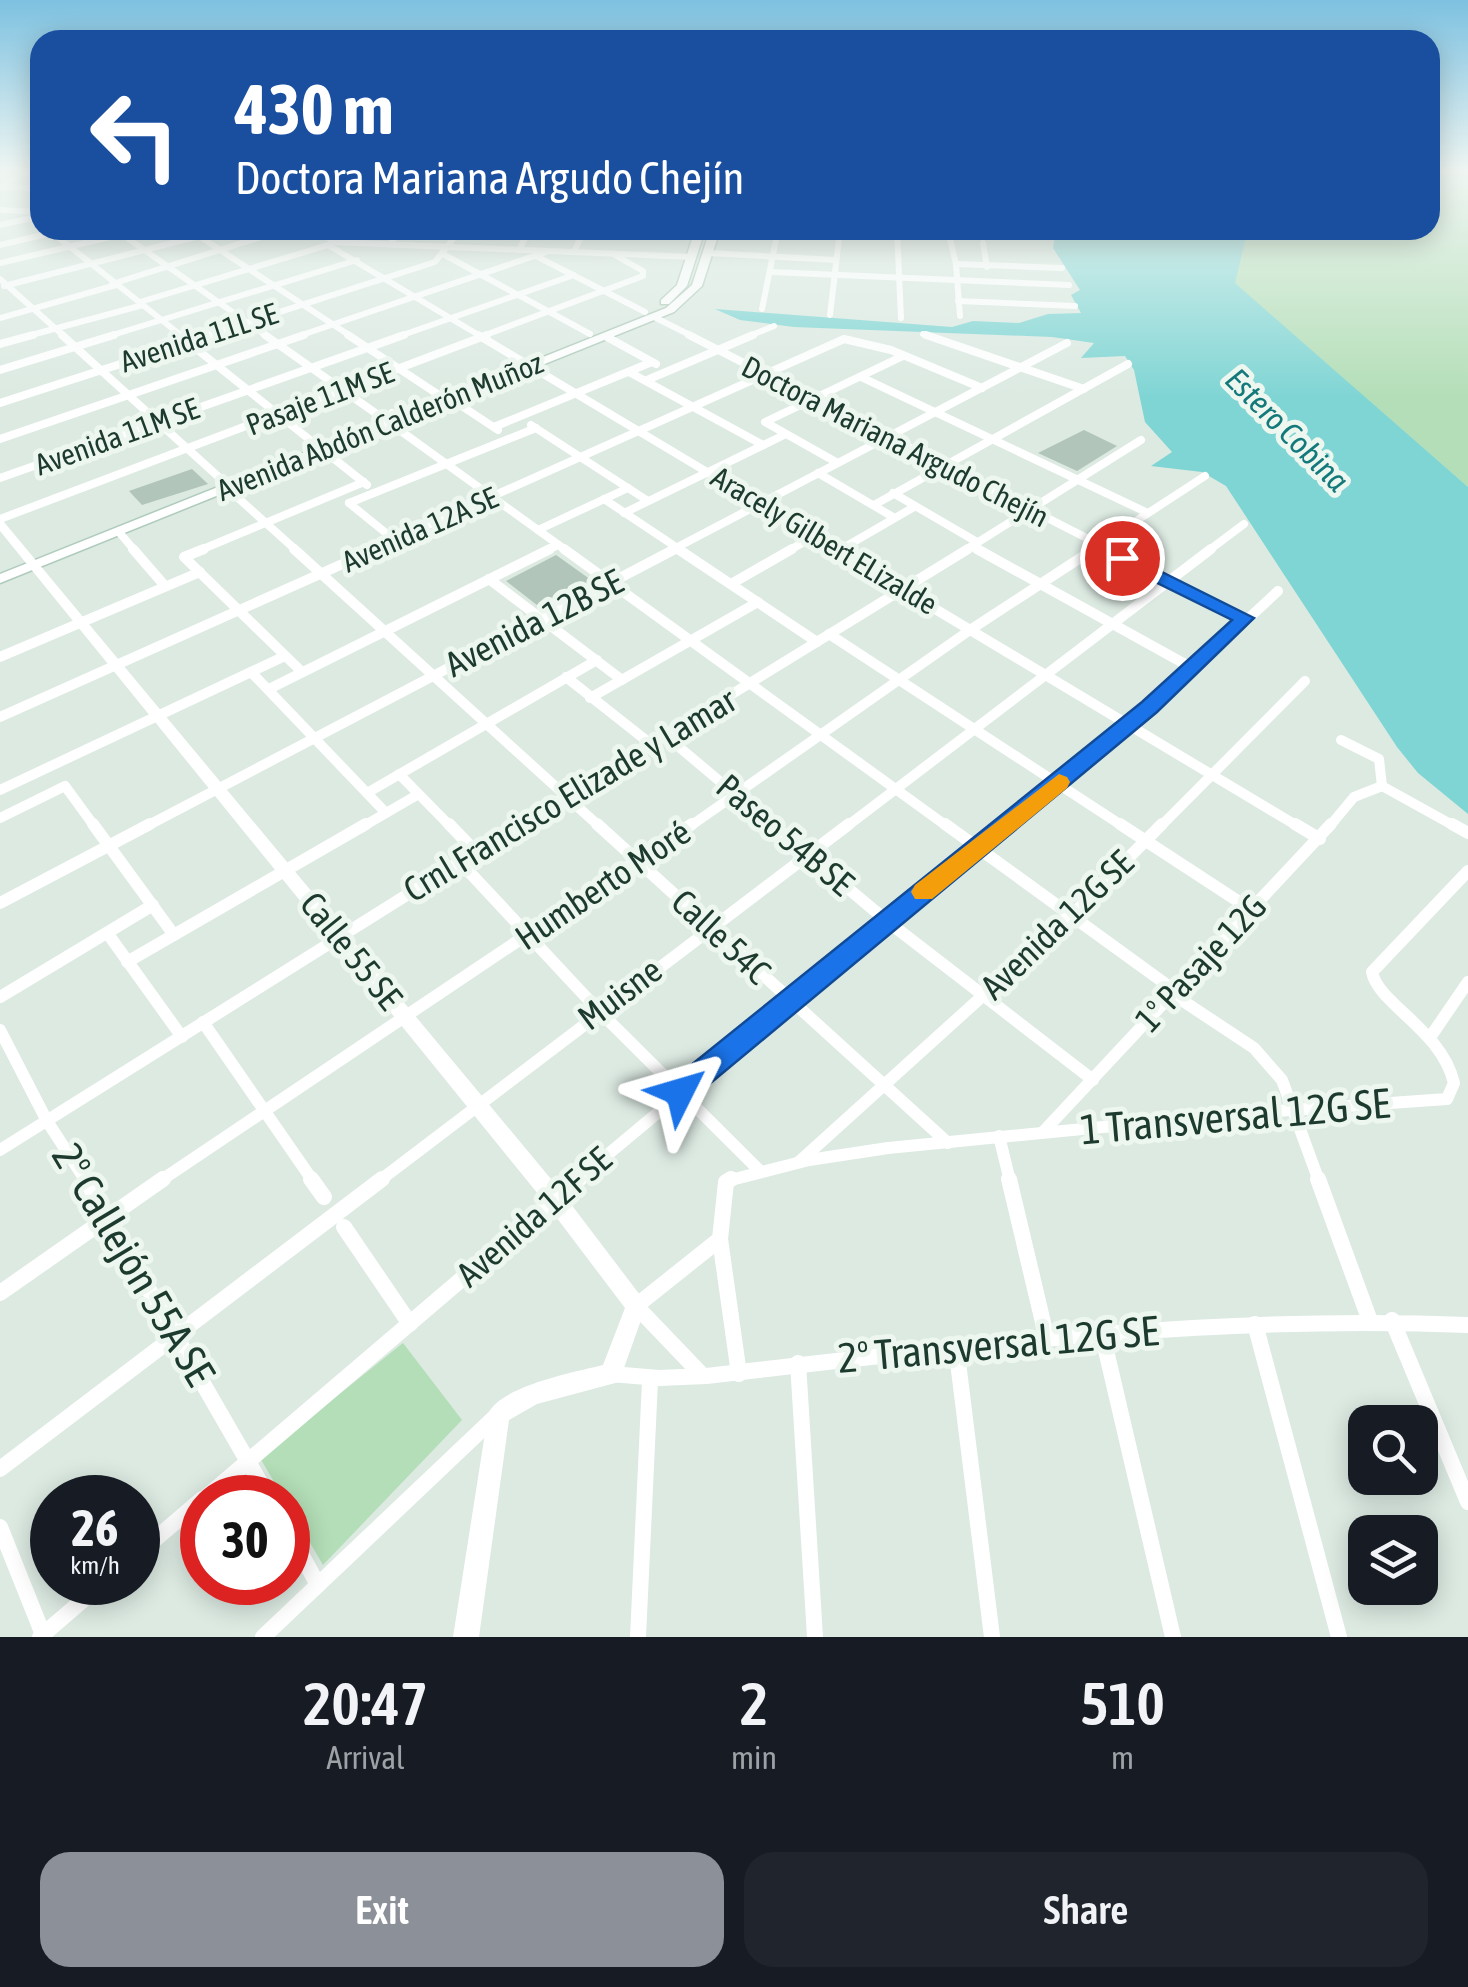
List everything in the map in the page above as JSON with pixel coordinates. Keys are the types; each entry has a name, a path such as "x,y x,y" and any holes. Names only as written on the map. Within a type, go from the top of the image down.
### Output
{"main road":[{"name":"Avenida Abdón Calderón Muñoz","path":"530,363 590,334 649,315 678,292 696,246"},
{"name":"Avenida Abdón Calderón Muñoz","path":"0,579 30,561 388,418 607,337 692,294 710,246"},
{"name":"Avenida Abdón Calderón Muñoz","path":"0,566 30,561 119,532 225,484"}],"street":[{"path":"0,264 72,246"},
{"path":"144,246 246,324 388,418 689,642 1254,1048 1282,1080 1294,1107 1370,1321"},
{"path":"2,284 158,246"},
{"path":"214,246 510,438"},
{"path":"0,318 236,246"},
{"path":"0,344 141,304 318,246"},
{"name":"Aracely Gilbert ELizalde","path":"337,246 813,537 1320,838"},
{"path":"408,246 434,262"},
{"path":"417,246 693,257"},
{"name":"Avenida 11L SE","path":"0,403 434,262 449,246"},
{"path":"519,250 521,246"},
{"path":"574,252 577,246"},
{"path":"625,254 628,246"},
{"path":"762,309 775,246"},
{"path":"830,315 838,246"},
{"path":"897,246 901,318"},
{"path":"951,246 960,316"},
{"path":"983,246 991,281"},
{"path":"67,248 220,364 376,492"},
{"path":"446,250 480,275 590,334"},
{"path":"0,438 549,251"},
{"path":"708,253 836,260"},
{"name":"Pasaje 11M SE","path":"0,521 640,279 643,271 613,254"},
{"name":"Doctora Mariana Argudo Chejín","path":"536,256 1244,618"},
{"path":"2,366 221,304 356,260"},
{"path":"956,264 1062,268"},
{"path":"1014,266 1017,282"},
{"path":"770,272 1069,285"},
{"name":"Avenida 11M SE","path":"0,478 574,275"},
{"name":"Calle 54C","path":"2,284 948,1142"},
{"path":"958,301 1074,306"},
{"path":"647,380 774,326"},
{"path":"923,334 1084,390"},
{"path":"607,337 668,371"},
{"name":"Avenida 12A SE","path":"0,717 398,542 578,456 839,340 854,338 903,356"},
{"name":"Avenida 12B SE","path":"0,902 1068,343"},
{"path":"836,462 765,422 903,356 982,388"},
{"path":"494,427 652,362"},
{"path":"874,505 1128,364"},
{"path":"629,372 696,405 763,445"},
{"path":"861,377 1148,513"},
{"path":"519,417 648,501"},
{"path":"398,542 349,503 536,428"},
{"path":"624,513 784,435"},
{"name":"Crnl Francisco Elizade y Lamar","path":"0,1150 475,850 751,685 1140,440"},
{"path":"818,472 893,517"},
{"name":"Humberto Moré","path":"0,1293 262,1110 529,936 970,630 1205,476"},
{"path":"302,672 184,556 364,482"},
{"path":"538,530 628,488"},
{"path":"893,494 1039,585 1194,669"},
{"path":"604,499 817,642"},
{"path":"838,551 914,506"},
{"name":"Calle 55 SE","path":"0,521 554,1198 636,1306 703,1376"},
{"name":"Muisne","path":"0,1469 1244,524"},
{"path":"119,532 165,586"},
{"path":"731,584 813,537"},
{"path":"270,688 558,545"},
{"path":"0,657 200,572"},
{"path":"488,580 622,680"},
{"name":"Avenida 12F SE","path":"231,1475 789,1000 1128,725 1278,590"},
{"path":"590,698 758,602"},
{"path":"829,634 1250,910"},
{"path":"0,790 285,656"},
{"path":"367,792 597,660"},
{"path":"250,672 270,688 386,813"},
{"path":"566,677 652,745"},
{"name":"Avenida 12G SE","path":"800,1160 1072,916 1306,681"},
{"name":"Paseo 54B SE","path":"666,736 887,921 1093,1080"},
{"path":"1341,740 1380,759 1382,786 1468,833"},
{"path":"399,774 475,850"},
{"path":"0,818 66,786 174,935"},
{"name":"1° Pasaje 12G","path":"1043,1132 1320,838 1358,792 1368,786 1382,786"},
{"path":"127,962 417,795"},
{"path":"459,860 599,1011 759,1170"},
{"name":"1 Transversal 12G SE","path":"720,1239 729,1179 800,1160 1294,1107 1447,1098 1454,1087 1453,1073 1431,1036 1374,983 1372,972 1468,871"},
{"path":"0,997 153,905"},
{"path":"108,934 182,1037"},
{"path":"1431,1036 1468,982"},
{"path":"204,1022 324,1196"},
{"name":"2º Callejón 55A SE","path":"1,1033 48,1121 111,1219 257,1475"},
{"path":"999,1136 1046,1335"},
{"path":"344,1227 410,1324"},
{"path":"611,1374 636,1306 720,1239"},
{"path":"720,1239 739,1374"},
{"path":"1392,1320 1468,1502"},
{"name":"2º Transversal 12G SE","path":"499,1414 533,1394 611,1374 650,1381 739,1374 798,1363 1100,1329 1392,1320 1468,1325"},
{"path":"1255,1324 1340,1637"},
{"path":"1100,1329 1173,1637"},
{"path":"956,1346 992,1637"},
{"path":"798,1363 815,1637"},
{"path":"638,1637 650,1381"},
{"path":"262,1637 499,1414"},
{"path":"466,1637 499,1414"},
{"name":"Avenida 12F SE","path":"160,1535 180,1518"},
{"path":"0,1526 42,1636 78,1605"},
{"path":"310,1570 318,1584"}],"green space":[{"path":"1244,246 1468,246 1468,487 1234,283"},
{"path":"403,1343 462,1420 323,1565 310,1543 310,1475 270,1475 260,1458"}],"water":[{"name":"Estero Cobina","path":"1244,246 1235,283 1468,487 1468,814 1418,773 1397,747 1226,486 1202,472 1151,466 1172,452 1145,422 1134,370 1125,356 1081,358 1094,343 1052,337 794,327 740,320 715,309 952,327 973,321 1019,323 1048,314 1081,313 1071,295 1080,290 1053,248"}],"building":[{"path":"1084,430 1117,446 1077,471 1038,453"},
{"path":"192,469 208,484 142,505 129,491"},
{"path":"556,555 594,582 542,609 506,581"}],"slow traffic":[{"path":"923,892 1059,782"}],"route":[{"path":"680,1092 1150,707 1244,618 1122,558"}]}
